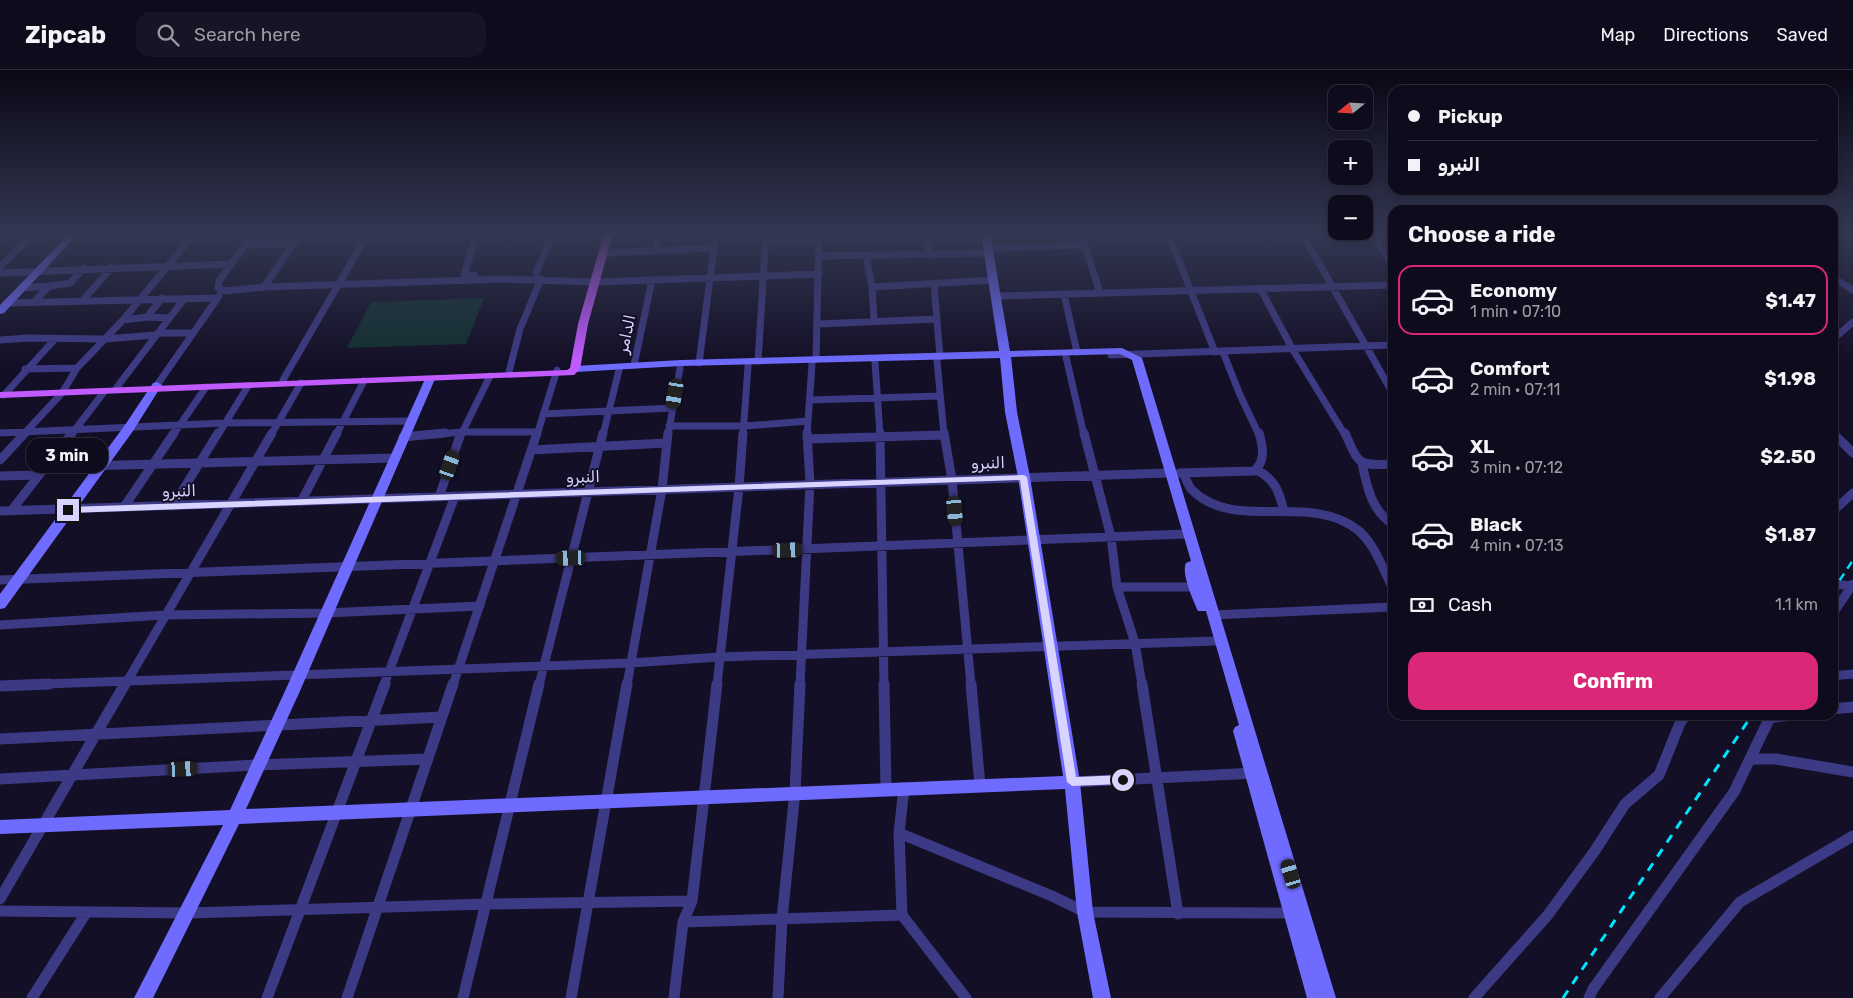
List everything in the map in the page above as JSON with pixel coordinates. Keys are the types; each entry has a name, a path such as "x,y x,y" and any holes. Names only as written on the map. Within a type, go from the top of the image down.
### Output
{"main road":[{"path":"565,371 576,326 595,276"},
{"path":"63,391 104,392 155,387 283,380 565,371"},
{"path":"3,393 117,387 248,386 430,379 565,371"}],"street":[{"path":"0,311 33,276"},
{"path":"22,288 70,283 76,276"},
{"path":"83,300 104,276"},
{"path":"0,460 63,391 77,368 123,320 159,276"},
{"path":"223,276 217,286 225,291 264,287 531,276"},
{"path":"264,287 271,276"},
{"path":"283,380 344,276"},
{"path":"367,283 442,276"},
{"path":"509,372 520,329 539,276"},
{"path":"543,276 593,280 708,279 759,276"},
{"path":"674,998 683,922 692,901 732,552 744,426 765,276"},
{"path":"778,998 782,919 795,792 810,484 807,440 818,324 819,276"},
{"path":"870,276 874,320"},
{"path":"992,276 1006,357 1011,412 1024,477 1049,646 1072,782 1085,912 1102,998"},
{"path":"1095,276 1100,293"},
{"path":"1186,276 1219,352 1261,440 1264,455 1256,470 1272,478 1278,487 1284,511"},
{"path":"1326,276 1388,385"},
{"path":"699,363 708,279"},
{"name":"الدامر","path":"634,365 652,280"},
{"path":"872,287 993,280"},
{"path":"1838,281 1853,290"},
{"path":"934,284 940,396 944,435 952,480 980,786"},
{"path":"996,296 1388,284"},
{"path":"35,301 49,286"},
{"path":"1260,288 1293,350 1333,412 1356,458 1362,463 1369,465 1388,464"},
{"path":"0,604 128,428 216,298 225,291"},
{"path":"1064,294 1071,355 1094,474 1111,537 1117,587 1135,643 1178,914"},
{"path":"147,317 162,298"},
{"path":"8,303 216,298"},
{"path":"117,387 184,299"},
{"path":"123,320 147,317 168,318"},
{"path":"818,324 874,320 937,319"},
{"path":"1838,335 1853,322"},
{"path":"0,340 28,338 105,339 155,335 159,332 192,333"},
{"path":"3,393 55,339"},
{"path":"565,371 634,365 1111,355 1388,345"},
{"path":"1071,355 1122,351 1132,354 1139,361 1174,473 1316,998"},
{"path":"1111,355 1125,359 1133,366 1174,473 1195,587 1217,641 1256,773 1327,998"},
{"path":"814,362 938,359"},
{"path":"874,362 880,397 882,438 880,482 886,789"},
{"path":"565,371 680,368 753,363"},
{"path":"25,370 77,368"},
{"path":"571,998 662,489 666,443 680,368"},
{"path":"463,998 544,665 619,370"},
{"path":"347,998 518,494 543,414 565,371"},
{"path":"439,497 462,432 490,376"},
{"path":"143,998 190,913 235,817 430,379"},
{"path":"301,502 364,381"},
{"path":"0,899 301,383"},
{"path":"173,506 248,386"},
{"path":"124,508 206,387"},
{"path":"10,511 104,392"},
{"path":"810,400 940,396"},
{"path":"543,414 673,408"},
{"path":"0,433 224,423 277,424 411,421"},
{"path":"670,426 744,426 808,421"},
{"path":"403,436 462,432 537,432"},
{"path":"807,440 944,435"},
{"path":"1838,438 1853,453"},
{"path":"532,450 666,443"},
{"path":"44,467 199,465 394,458"},
{"path":"1362,463 1368,495 1375,508 1388,520"},
{"name":"النبرو","path":"0,511 375,500 1094,474 1251,472 1256,470"},
{"path":"1174,473 1191,489 1214,504 1234,510 1284,511 1328,515 1345,522 1358,530 1371,545 1388,578"},
{"path":"0,476 38,475"},
{"path":"1838,507 1853,493"},
{"path":"266,998 455,496"},
{"path":"0,580 1186,534"},
{"path":"1838,585 1853,586"},
{"path":"1838,606 1853,586"},
{"path":"1117,587 1195,587"},
{"path":"0,625 165,615 326,613 480,606"},
{"path":"1213,615 1388,607"},
{"path":"0,686 720,657 802,656 1217,641"},
{"path":"1838,675 1853,674"},
{"path":"1838,709 1853,707"},
{"path":"0,739 442,717"},
{"path":"1474,998 1547,916 1594,852 1625,804 1659,775 1682,720"},
{"path":"1589,998 1593,989 1734,792 1769,720"},
{"path":"0,779 258,765 428,759"},
{"path":"1750,759 1776,759 1853,772"},
{"path":"0,828 1256,773"},
{"path":"904,788 899,833 902,915 966,998"},
{"path":"899,833 1052,896 1085,912 1178,914 1292,913"},
{"path":"1660,998 1740,902 1853,836"},
{"path":"0,911 190,913 486,904 692,901"},
{"path":"32,998 86,913"},
{"path":"683,922 902,915"}],"green space":[{"path":"484,298 466,344 347,348 371,302"}],"railway":[{"path":"1838,583 1853,560"},
{"path":"1563,998 1749,720"}],"route":[{"path":"68,510 1024,477 1049,646 1072,782 1123,780"}]}
